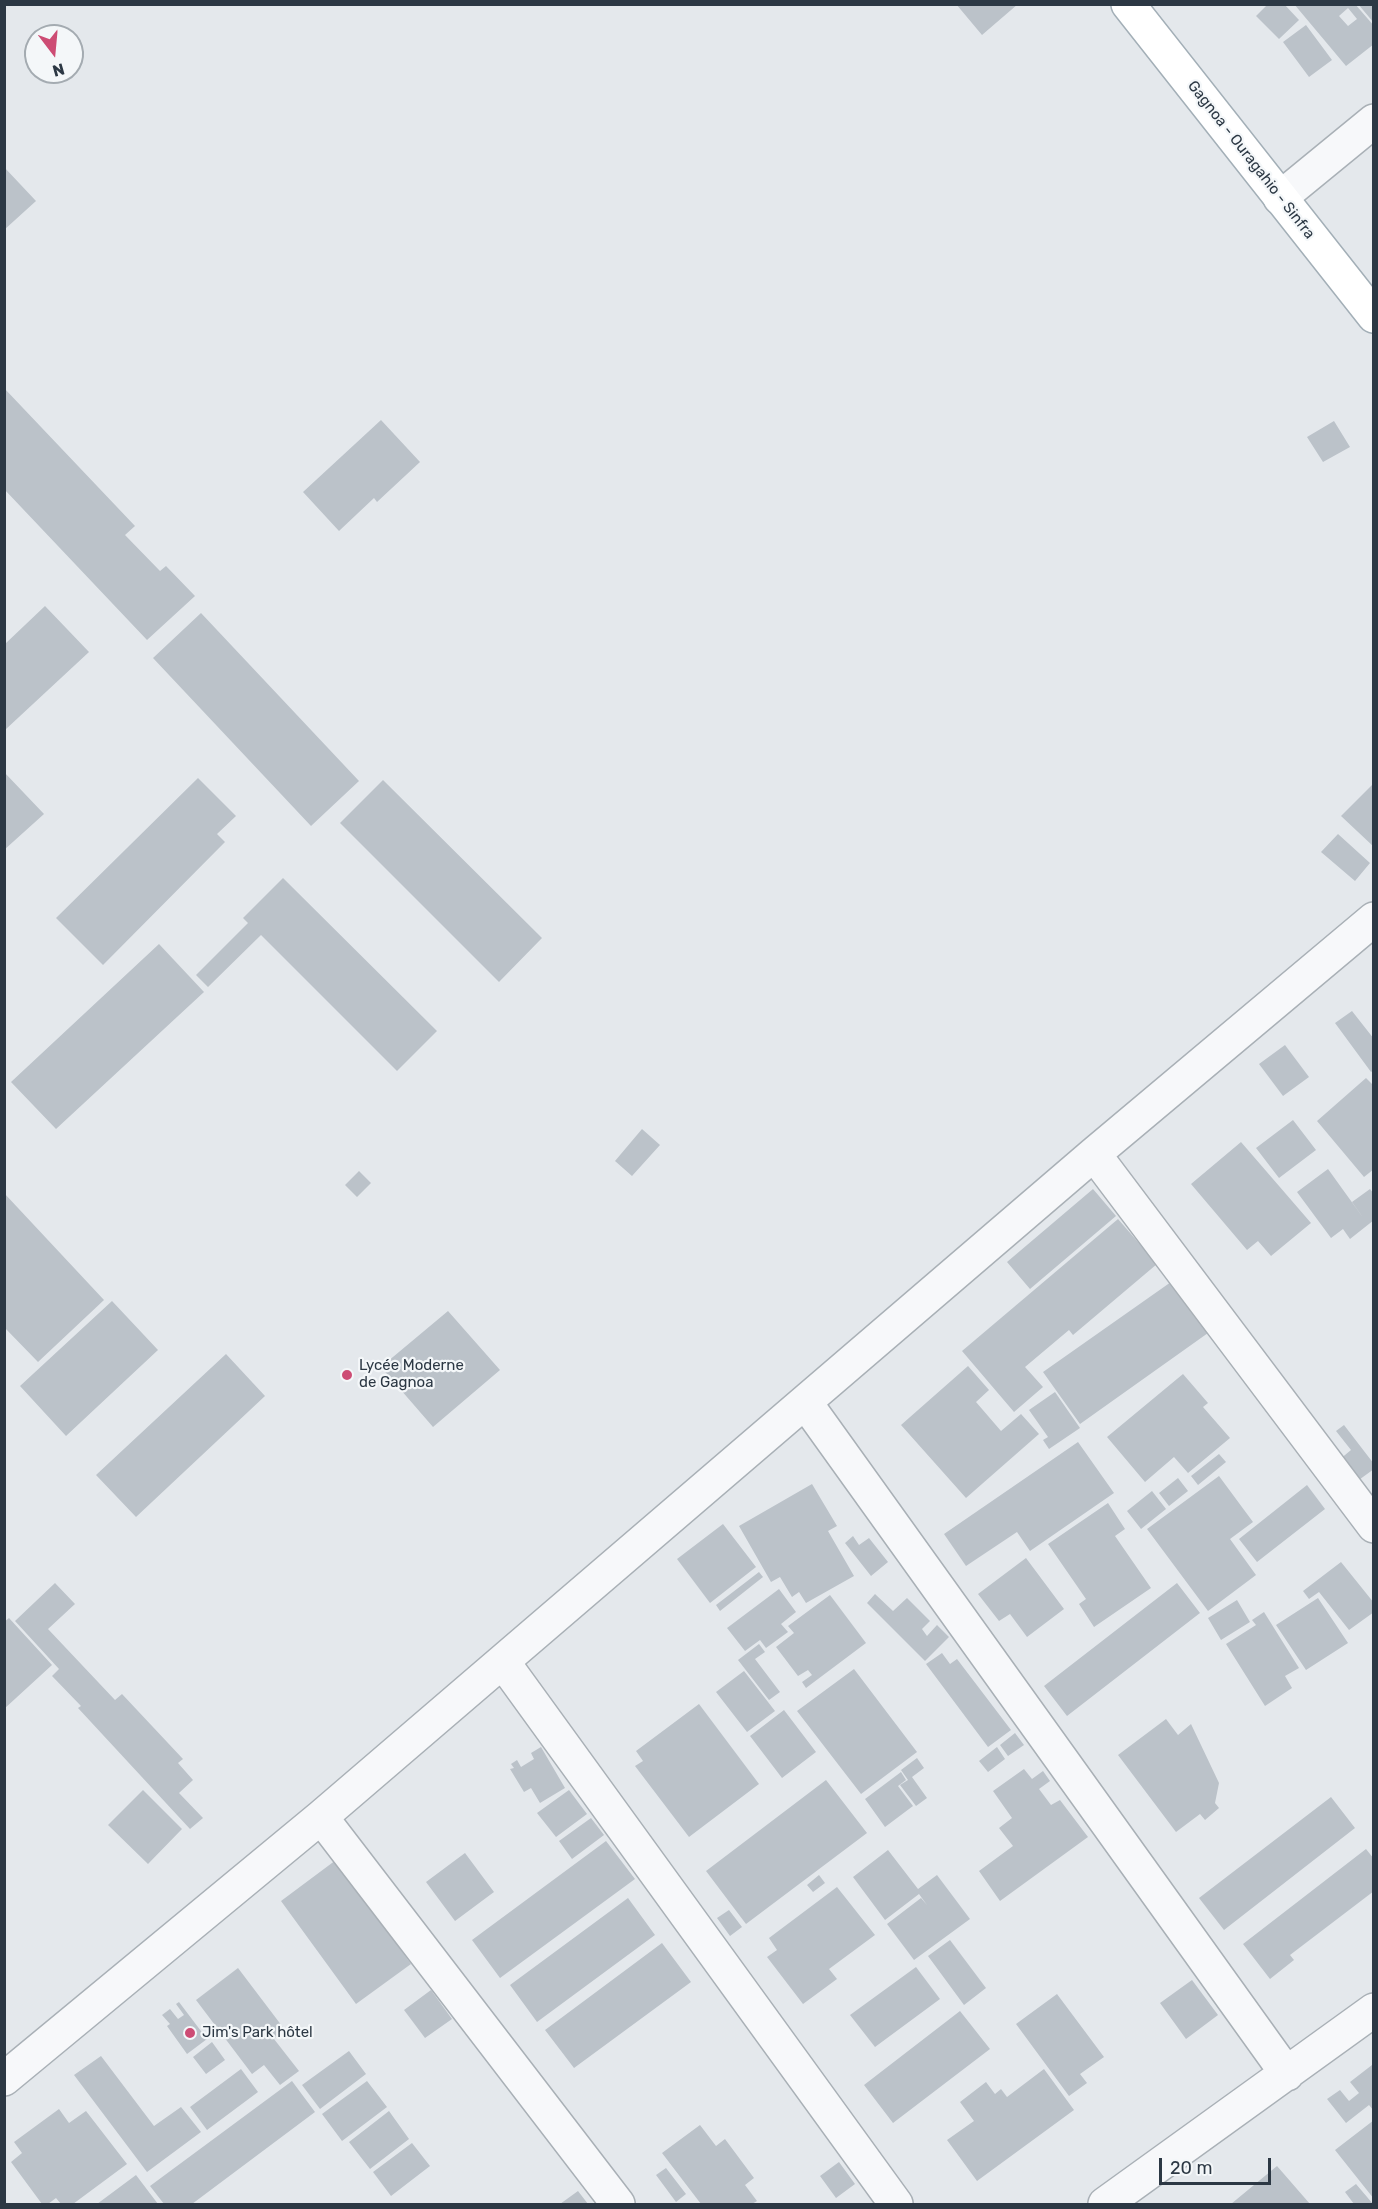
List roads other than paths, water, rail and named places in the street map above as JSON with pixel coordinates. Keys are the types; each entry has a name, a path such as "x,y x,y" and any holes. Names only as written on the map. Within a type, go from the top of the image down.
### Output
{"main road":[{"name":"Gagnoa - Ouragahio - Sinfra","path":"1128,4 1374,316"}],"street":[{"path":"1280,198 1374,121"},
{"path":"4,2079 321,1817 1094,1154 1374,919"},
{"path":"1094,1154 1374,1526"},
{"path":"806,1402 1287,2074"},
{"path":"503,1662 896,2205"},
{"path":"321,1817 618,2205"},
{"path":"1105,2205 1374,2010"}],"place":[{"name":"Lycée Moderne de Gagnoa","path":"347,1375"},
{"name":"Jim's Park hôtel","path":"190,2033"}]}
